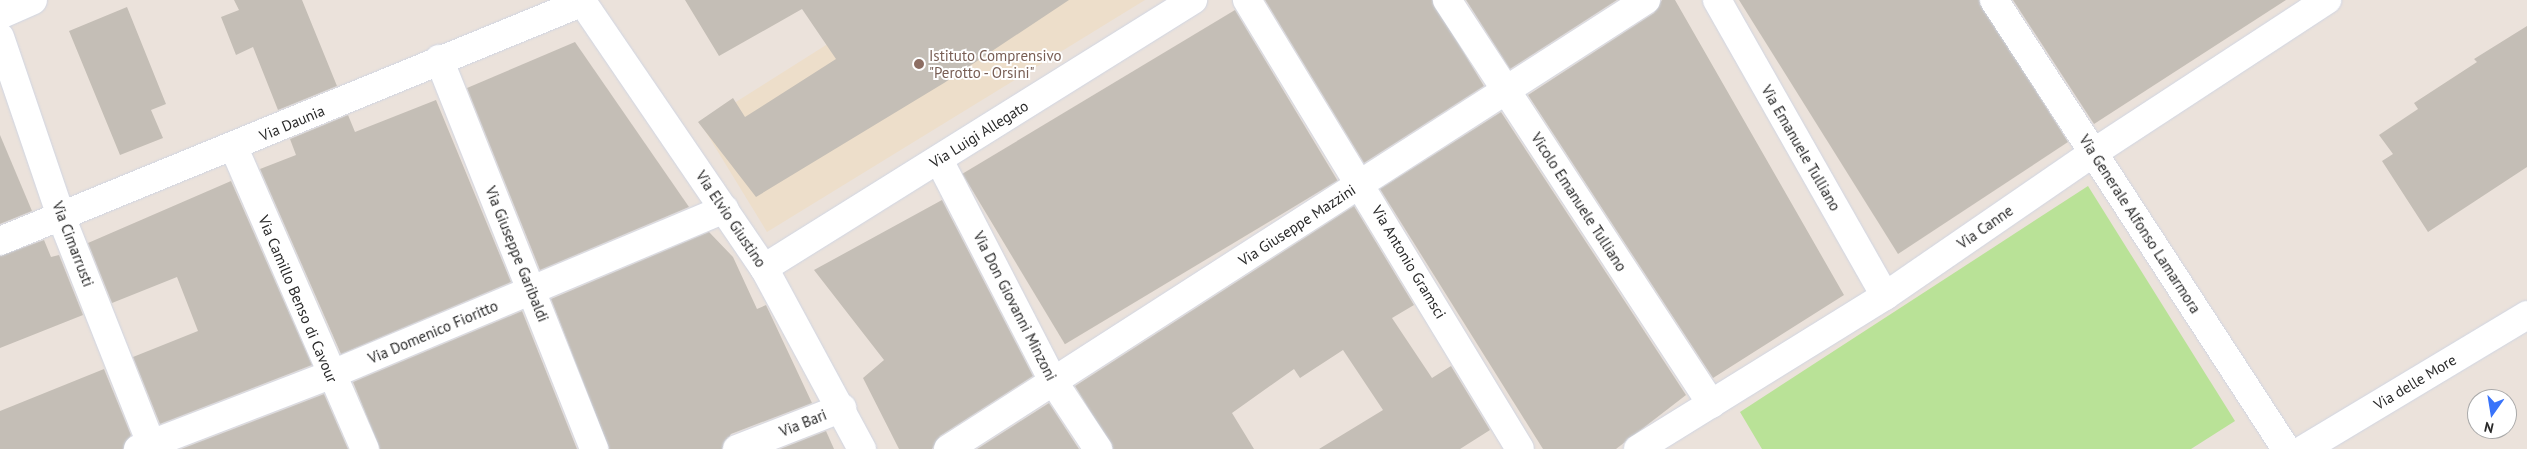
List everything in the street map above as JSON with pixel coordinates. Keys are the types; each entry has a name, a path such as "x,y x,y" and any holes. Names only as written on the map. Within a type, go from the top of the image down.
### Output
{"street":[{"path":"0,15 33,0"},
{"name":"Via Luigi Allegato","path":"764,268 940,160 1193,0"},
{"name":"Via Antonio Gramsci","path":"1248,0 1362,183 1520,449"},
{"name":"Vicolo Emanuele Tulliano","path":"1447,0 1711,404"},
{"name":"Via Giuseppe Mazzini","path":"948,449 1646,0"},
{"name":"Via Emanuele Tulliano","path":"1717,0 1885,296"},
{"name":"Via Generale Alfonso Lamarmora","path":"1994,0 2286,449"},
{"name":"Via Canne","path":"1638,449 1885,296 2093,152 2327,0"},
{"name":"Via Daunia","path":"0,241 62,219 234,148 439,59 582,1"},
{"name":"Via Elvio Giustino","path":"582,1 764,268 842,408 862,449"},
{"name":"Via Cimarrusti","path":"0,37 62,219 147,447"},
{"name":"Via Giuseppe Garibaldi","path":"439,59 594,449"},
{"name":"Via Camillo Benso di Cavour","path":"234,148 330,375 365,449"},
{"name":"Via Don Giovanni Minzoni","path":"940,160 1053,381 1098,449"},
{"name":"Via Domenico Fioritto","path":"147,447 330,375 724,209"},
{"name":"Via delle More","path":"2304,449 2524,320"},
{"name":"Via Bari","path":"737,449 842,408"}],"shaded area":[{"name":"Istituto Comprensivo \"Perotto - Orsini\"","path":"889,0 1145,0 767,232 701,124 891,4"}],"green space":[{"path":"2088,186 2235,421 2191,449 1762,449 1740,412"}],"building":[{"path":"234,0 302,0 337,86 278,110 253,47 236,55 221,17 239,10"},
{"name":"Istituto Comprensivo \"Perotto - Orsini\"","path":"685,0 1069,0 944,83 756,197 698,122 733,98 745,117 836,59 802,9 719,56"},
{"path":"1265,0 1432,0 1484,86 1364,163"},
{"path":"1466,0 1617,0 1510,69"},
{"path":"1662,0 1675,0 1844,295 1713,378 1528,95 1654,13"},
{"path":"1739,0 1979,0 2068,142 1898,254"},
{"path":"2013,0 2286,0 2094,124"},
{"path":"127,7 166,104 151,110 163,138 120,155 69,31"},
{"path":"1235,10 1337,181 1065,344 962,174"},
{"path":"2527,26 2527,167 2428,232 2382,161 2393,154 2379,135 2418,109 2414,103 2477,62 2474,59"},
{"path":"575,42 689,207 540,270 467,88"},
{"path":"436,100 511,282 341,354 260,169 296,155 290,139 348,115 355,132"},
{"path":"1501,112 1686,395 1616,449 1543,449 1380,189"},
{"path":"0,135 32,211 0,224"},
{"path":"231,181 312,365 160,424 133,357 198,331 177,277 112,303 88,243"},
{"path":"942,200 1033,376 940,436 932,449 899,449 863,378 884,360 814,270"},
{"path":"1354,206 1414,305 1392,318 1432,378 1451,366 1490,430 1460,449 1319,449 1383,410 1343,350 1300,378 1294,369 1232,413 1254,449 1113,449 1075,386"},
{"path":"709,232 733,257 757,309 766,305 812,403 731,434 722,449 609,449 551,299"},
{"path":"44,240 51,257 59,255 83,315 0,348 0,256"},
{"path":"522,311 577,449 380,449 353,382"},
{"path":"104,369 131,435 123,449 0,449 0,411"},
{"path":"324,394 348,449 181,449"},
{"path":"1049,403 1079,449 977,449"},
{"path":"826,431 834,449 780,449"}],"place":[{"name":"Istituto Comprensivo \"Perotto - Orsini\"","path":"919,64"}]}
